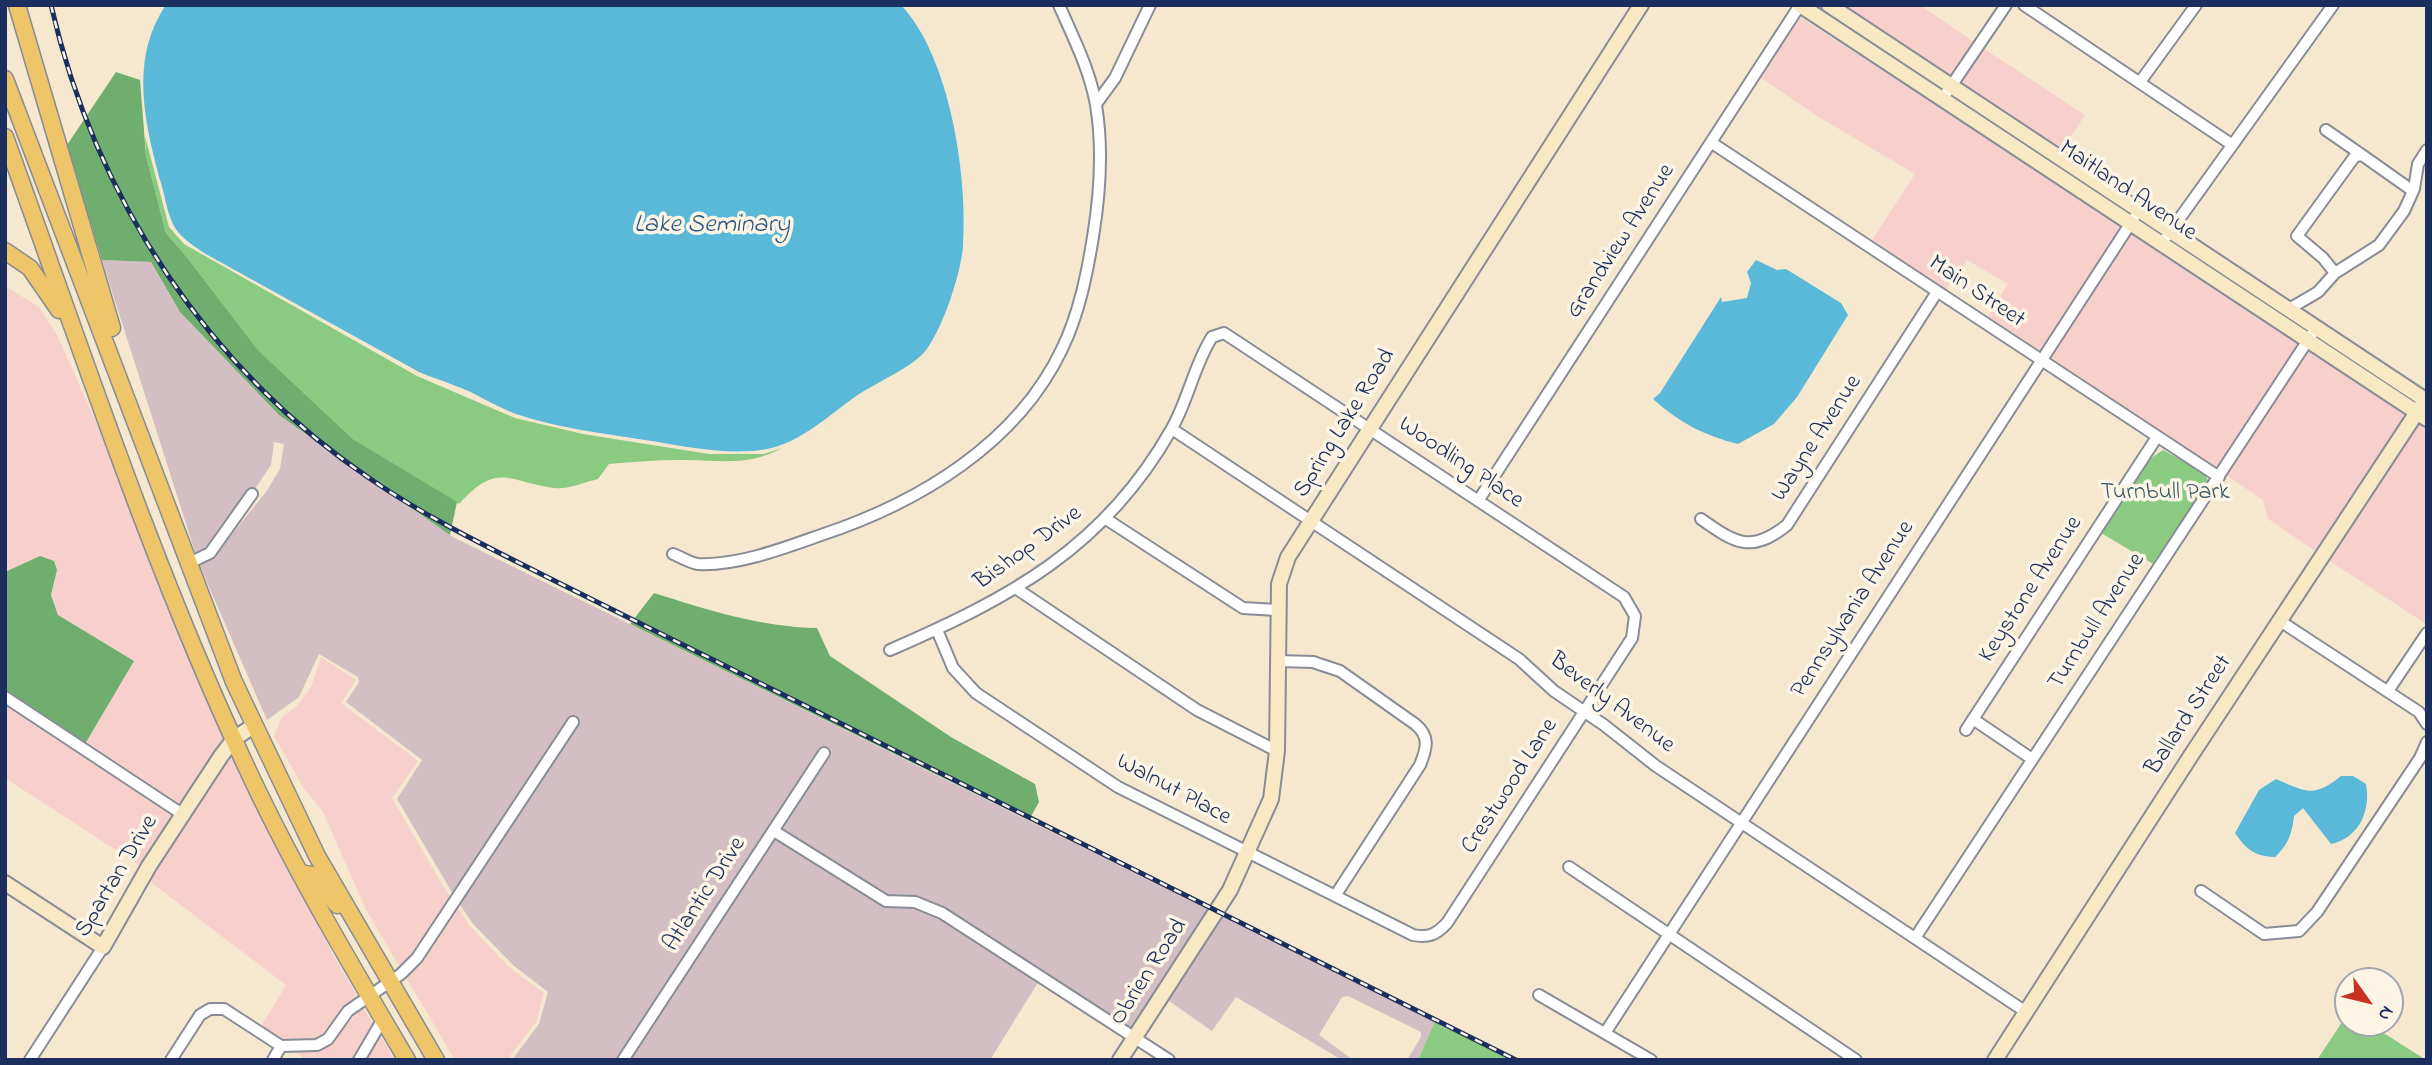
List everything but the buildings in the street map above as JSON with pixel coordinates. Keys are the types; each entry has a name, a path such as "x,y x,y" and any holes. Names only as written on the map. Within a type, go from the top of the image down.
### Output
{"main road":[{"path":"17,5 117,345 117,369"},
{"path":"5,79 117,369 187,564 253,726 295,813 353,922 436,1060"},
{"path":"5,137 181,616 234,739 300,873 407,1060"},
{"path":"5,251 38,277 76,336"},
{"path":"300,873 312,875 353,922"}],"street":[{"path":"673,554 696,564 730,560 761,555 848,527 937,483 990,443 1044,379 1062,349 1078,308 1100,197 1096,104 1082,56 1059,5"},
{"path":"1096,104 1115,78 1150,5"},
{"name":"Spring Lake Road","path":"1218,911 1271,799 1277,751 1277,610 1283,570 1368,428 1641,5"},
{"name":"Maitland Avenue","path":"1800,5 1947,91"},
{"name":"Grandview Avenue","path":"1478,501 1800,5"},
{"name":"Maitland Avenue","path":"1829,5 1947,91 2312,334 2422,416"},
{"path":"1947,91 2006,5"},
{"path":"2024,5 2231,144"},
{"path":"2140,82 2196,5"},
{"path":"2167,237 2333,5"},
{"path":"2326,130 2413,191"},
{"name":"Main Street","path":"1712,143 2218,477"},
{"path":"2288,309 2318,292 2335,274 2379,245 2413,191 2418,164 2427,150"},
{"path":"2335,274 2323,258 2297,236 2337,177 2354,156 2362,155"},
{"name":"Pennsylvania Avenue","path":"1605,1033 2135,216"},
{"name":"Maitland Avenue","path":"2167,237 2288,309 2312,334 2426,400"},
{"name":"Wayne Avenue","path":"1701,519 1733,540 1746,544 1760,542 1787,525 1937,292"},
{"name":"Woodling Place","path":"1218,333 1232,336 1624,597 1635,616"},
{"name":"Bishop Drive","path":"890,650 937,630 1017,589 1070,551 1106,519 1150,465 1172,429 1208,343 1218,333"},
{"name":"Turnbull Avenue","path":"1915,938 2312,334"},
{"name":"Ballard Street","path":"1995,1060 2280,621 2422,416 2426,400"},
{"name":"Beverly Avenue","path":"1172,429 1519,659 1554,691 1656,765 2026,1012"},
{"name":"Keystone Avenue","path":"1966,730 2157,437"},
{"path":"187,564 210,553 252,494"},
{"path":"1106,519 1243,608 1277,610"},
{"path":"1017,589 1197,710 1277,751"},
{"name":"Crestwood Lane","path":"1429,936 1447,923 1586,712 1632,638 1635,616"},
{"path":"2280,621 2419,712 2427,724"},
{"name":"Walnut Place","path":"937,630 953,668 976,693 1118,787 1413,935 1429,936"},
{"path":"2388,691 2427,633"},
{"path":"1278,661 1313,662 1340,671 1415,724 1423,731 1427,740 1420,765 1335,896"},
{"path":"5,696 182,814"},
{"path":"1973,719 2032,759"},
{"path":"171,1060 200,1015 210,1009 224,1009 281,1046 317,1045 328,1039 348,1011 390,983 417,958 573,722"},
{"name":"Spartan Drive","path":"30,1060 103,947 182,814 234,739 253,726"},
{"path":"2201,891 2264,934 2299,931 2317,912 2420,758 2427,742"},
{"name":"Atlantic Drive","path":"623,1060 824,753"},
{"path":"774,831 886,901 915,902 942,913 1170,1060"},
{"path":"1569,867 1856,1060"},
{"path":"5,883 103,947"},
{"name":"Obrien Road","path":"1120,1060 1218,911"},
{"path":"1539,995 1651,1060"},
{"path":"359,1060 383,1019"},
{"path":"273,1060 281,1046"}],"shaded area":[{"path":"1839,5 1920,5 1974,42 1951,77"},
{"path":"1800,17 2123,225 2041,351 1988,316 2008,284 1967,260 1946,289 1872,240 1915,174 1817,116 1760,77"},
{"path":"1983,48 2085,115 2063,149 1959,83"},
{"path":"2132,231 2300,342 2217,469 2050,357"},
{"path":"102,260 151,262 180,312 279,415 453,537 1212,911 1133,1030 1048,975 1042,976 990,1060 629,1060 776,838 873,900 878,893 781,830 831,752 822,746 616,1060 512,1060 539,1024 548,992 513,965 473,924 459,903 580,721 571,715 453,894 397,799 422,760 346,702 359,682 358,677 319,654 299,697 267,720 199,564 214,556 266,492 280,469 284,444 274,442 271,465 257,486 206,549 196,555"},
{"path":"5,286 39,307 58,337 140,520 227,737 180,808 85,744 133,661 58,615 51,595 57,570 9,569 5,572"},
{"path":"2309,348 2409,415 2318,553 2268,519 2263,500 2226,475"},
{"path":"2418,420 2427,426 2426,624 2327,559"},
{"path":"321,657 356,680 341,703 418,761 392,798 443,886 470,926 510,968 544,993 536,1022 507,1060 455,1060 366,910 323,812 303,787 274,736 282,717 297,706 311,687"},
{"path":"5,702 175,815 142,867 5,778"},
{"path":"233,749 332,953 358,997 344,1008 324,1035 315,1040 282,1041 260,1028 286,985 153,884 149,877"},
{"path":"1221,915 1435,1021 1418,1060 1407,1060 1421,1037 1421,1032 1348,996 1342,997 1319,1035 1353,1060 1342,1060 1236,997 1212,1031 1166,999"},
{"path":"363,1007 374,1025 354,1060 306,1060 295,1051 318,1050 330,1043"},
{"path":"380,1035 395,1060 366,1060"}],"green space":[{"path":"116,72 140,80 146,156 166,233 258,350 353,439 457,502 450,535 279,415 180,312 151,262 102,260 67,145"},
{"path":"145,136 169,227 184,244 417,376 515,418 583,434 709,454 764,454 782,448 756,458 743,460 671,460 609,464 598,479 565,488 494,478 472,491 459,504 353,439 258,350 166,233 146,156"},
{"name":"Turnbull Park","path":"2163,450 2203,472 2209,482 2155,565 2101,533 2150,459"},
{"path":"40,556 54,561 57,570 51,595 58,615 134,661 85,744 5,691 5,572"},
{"path":"654,593 755,621 817,628 830,656 951,737 1035,784 1039,802 1029,820 630,624"},
{"path":"1435,1021 1441,1026 1518,1060 1418,1060"},
{"path":"2334,1034 2334,1037 2390,1037 2426,1060 2317,1060"}],"water":[{"name":"Lake Seminary","path":"166,5 901,5 918,27 932,55 943,86 959,153 964,218 963,246 959,271 945,315 926,350 912,363 860,393 798,437 761,450 703,449 580,430 516,414 419,372 204,253 179,233 169,214 155,161 144,92 147,47"},
{"path":"1756,260 1777,270 1786,269 1841,303 1848,315 1797,397 1774,424 1738,444 1692,427 1653,399 1660,393 1721,297 1722,302 1747,298 1751,283 1747,272"},
{"path":"2341,776 2353,776 2366,784 2367,804 2361,822 2341,841 2331,844 2303,808 2294,816 2289,839 2275,857 2252,851 2235,833 2259,790 2276,779 2310,791 2324,788"}],"railway":[{"path":"51,5 71,76 97,145 129,211 166,273 210,332 259,386 313,436 372,480 438,521 507,557 1516,1060"}]}
